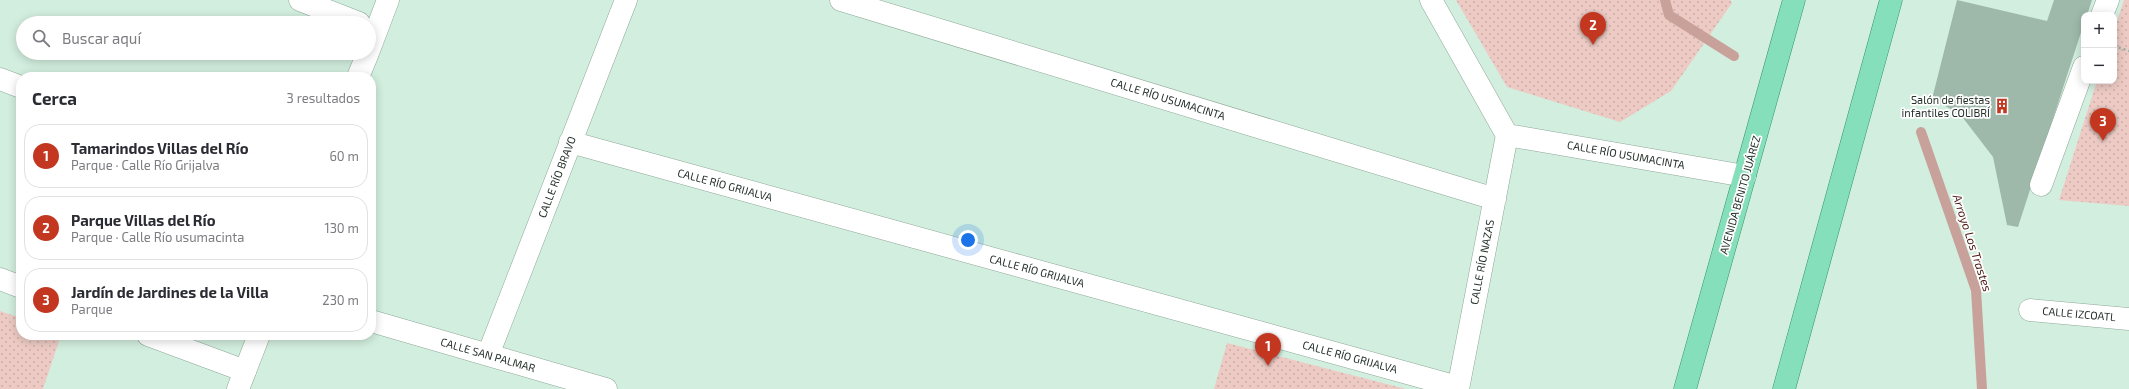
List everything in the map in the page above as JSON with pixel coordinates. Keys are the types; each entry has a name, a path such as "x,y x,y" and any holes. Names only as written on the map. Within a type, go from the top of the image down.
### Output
{"main road":[{"name":"AVENIDA BENITO JUÁREZ","path":"1685,389 1746,176 1794,0"},
{"path":"1784,389 1891,0"}],"street":[{"path":"300,0 340,16"},
{"path":"376,16 388,0"},
{"name":"CALLE RÍO BRAVO","path":"488,355 626,0"},
{"name":"CALLE RÍO USUMACINTA","path":"841,0 1495,199"},
{"path":"1432,0 1507,135"},
{"path":"2103,12 2108,0"},
{"path":"360,72 365,60"},
{"path":"2041,185 2081,75"},
{"path":"0,80 16,85"},
{"name":"CALLE RÍO USUMACINTA","path":"1507,135 1746,176"},
{"name":"CALLE RÍO NAZAS","path":"1458,388 1507,135"},
{"name":"CALLE RÍO GRIJALVA","path":"570,142 1458,388"},
{"path":"0,279 16,285"},
{"name":"CALLE IZCOATL","path":"2030,310 2129,319"},
{"name":"CALLE SAN PALMAR","path":"376,322 606,389"},
{"path":"158,340 241,380 257,340"}],"path":[{"path":"2117,47 2129,51"}],"shaded area":[{"path":"1456,0 1730,0 1732,3 1671,91 1620,122 1507,87"},
{"path":"2124,0 2129,0 2129,206 2059,200 2096,84 2117,84 2117,21"},
{"path":"0,311 16,316 16,340 59,340 43,389 0,389"},
{"path":"1227,343 1406,389 1214,389"}],"building":[{"name":"Salón de fiestas infantiles COLIBRÍ","path":"1957,0 2047,21 2054,0 2092,0 2088,12 2081,12 2081,32 2018,227 2007,225 1993,157 1960,114 1932,99"}],"waterway":[{"name":"Arroyo Los Trastes","path":"1665,0 1669,15 1734,56"},
{"name":"Arroyo Los Trastes","path":"1921,132 1976,290 1982,389"}],"place":[{"name":"Parque Villas del Río","path":"1593,45"},
{"name":"Salón de fiestas infantiles COLIBRÍ","path":"2002,106"},
{"name":"Jardín de Jardines de la Villa","path":"2103,141"},
{"name":"Tamarindos Villas del Río","path":"1268,366"}]}
